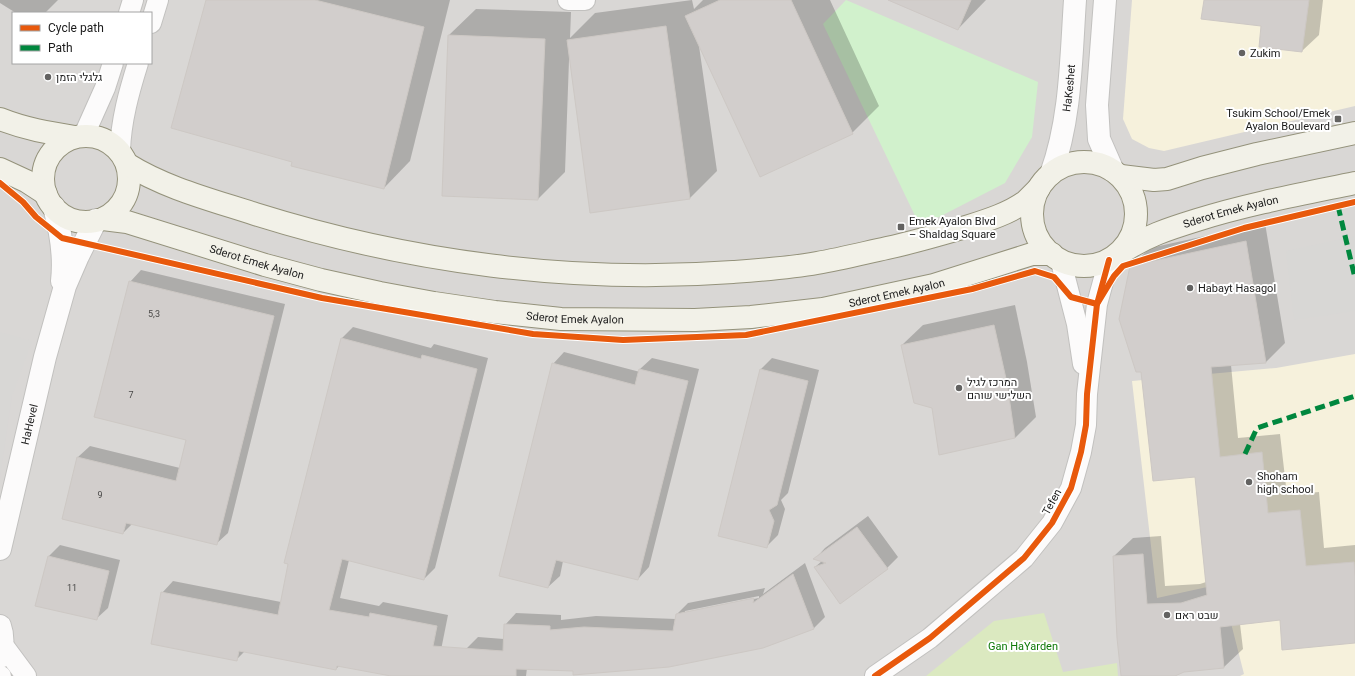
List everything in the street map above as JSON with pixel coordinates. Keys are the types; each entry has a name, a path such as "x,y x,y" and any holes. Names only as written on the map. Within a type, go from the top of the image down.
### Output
{"main road":[{"path":"0,119 21,127 47,133 98,137 112,144 123,158 139,172 162,183 278,221 332,235 442,258 501,267 564,274 693,275 816,264 923,241 991,218 1025,201 1045,181 1067,165 1088,162 1105,166 1117,174 1130,189 1136,207 1136,225 1129,242 1111,259 1097,266 1079,267 1056,258 1044,247 1035,231 1032,213 1045,181"},
{"path":"1117,174 1154,180 1167,179 1256,154 1355,133"},
{"path":"50,201 43,179 46,165 57,148 69,139 79,136"},
{"path":"0,169 26,181 65,216 73,220 88,222 99,220 116,211 126,194 129,179 123,158"},
{"name":"Sderot Emek Ayalon","path":"1111,259 1138,242 1161,232 1214,215 1267,201 1355,183"},
{"name":"Sderot Emek Ayalon","path":"99,220 127,222 265,265 321,280 380,293 495,312 561,319 695,320 751,317 823,309 934,285 1032,254 1056,258"}],"street":[{"path":"129,12 133,0"},
{"path":"152,20 158,0"},
{"path":"568,0 586,0"},
{"name":"HaKeshet","path":"1045,181 1058,155 1068,101 1075,0"},
{"path":"1105,0 1097,105 1099,139 1117,174"},
{"path":"79,136 105,88 113,64"},
{"path":"123,158 121,134 128,96 138,64"},
{"name":"HaHevel","path":"50,201 61,233 64,254 60,300"},
{"name":"HaHevel","path":"0,549 45,357 64,286 78,256 99,220"},
{"name":"Tefen","path":"1056,258 1077,324 1087,394"},
{"name":"Tefen","path":"875,676 930,638 1024,558 1052,523 1071,488 1081,452 1086,425 1087,394 1097,304 1111,259"},
{"path":"1,643 26,676"}],"shaded area":[{"path":"0,0 1355,0 1355,676 0,676"},
{"name":"Zukim","path":"1132,0 1355,0 1355,106 1164,151 1149,148 1132,139 1123,119"},
{"path":"1355,236 1355,311 1294,320 1286,251"},
{"path":"0,332 32,341 12,396 0,478"},
{"name":"Shoham high school","path":"1355,354 1355,676 1240,676 1244,674 1221,584 1157,598 1132,381 1276,368"}],"green space":[{"path":"846,0 1038,82 1032,137 1005,183 939,217 918,222 823,24"},
{"name":"Gan HaYarden","path":"1044,613 1063,672 1117,663 1118,676 926,676 994,621"}],"building":[{"path":"206,0 315,0 424,27 384,189 291,166 292,162 171,128"},
{"path":"720,0 791,0 853,134 760,177 685,16"},
{"path":"888,0 971,0 958,30"},
{"path":"1204,0 1309,0 1302,52 1259,47 1261,26 1201,19"},
{"path":"666,26 690,199 590,213 567,40"},
{"path":"448,35 545,39 538,200 442,196"},
{"path":"1246,241 1266,363 1211,367 1220,457 1262,452 1268,513 1300,510 1306,566 1354,562 1355,643 1282,650 1280,620 1220,627 1224,668 1184,672 1175,676 1121,676 1117,638 1113,556 1143,554 1147,604 1181,603 1207,595 1195,477 1153,481 1141,372 1136,372 1119,319 1130,266"},
{"path":"129,281 274,316 217,545 126,523 123,534 62,519 77,457 176,481 186,440 94,417"},
{"name":"המרכז לגיל השלישי שוהם","path":"994,325 1007,383 1015,438 939,455 932,408 914,403 901,345"},
{"path":"341,338 421,359 422,355 477,369 424,580 342,559 329,610 369,617 370,613 437,626 433,646 503,651 504,624 550,626 550,630 584,627 673,631 676,614 754,598 753,603 793,574 814,629 763,648 669,667 573,675 573,671 516,669 516,676 391,676 337,666 336,670 239,651 237,661 151,644 161,592 278,615 288,564 284,563"},
{"path":"552,363 635,385 639,369 688,381 638,580 556,560 548,588 499,576"},
{"path":"760,369 808,381 777,505 769,510 774,521 767,548 718,536"},
{"path":"857,527 888,569 840,604 814,567 826,563 813,559"},
{"path":"48,556 109,571 97,620 35,606"}],"marked path":[{"path":"1338,206 1355,278"},
{"path":"1245,454 1257,428 1355,396"}],"cycle path":[{"path":"0,183 23,202 36,217 62,238 322,298 533,334 623,340 746,335 972,289 1035,271 1054,277 1071,297 1097,304 1114,276 1123,266 1244,228 1355,202"},
{"path":"875,676 930,638 1024,558 1052,523 1071,488 1081,452 1086,425 1087,394 1097,304 1109,260"}],"place":[{"name":"Zukim","path":"1242,53"},
{"name":"גלגלי הזמן","path":"48,77"},
{"name":"Tsukim School/Emek Ayalon Boulevard","path":"1338,119"},
{"name":"Emek Ayalon Blvd – Shaldag Square","path":"901,227"},
{"name":"Habayt Hasagol","path":"1190,288"},
{"name":"המרכז לגיל השלישי שוהם","path":"959,388"},
{"name":"Shoham high school","path":"1249,482"},
{"name":"שבט ראם","path":"1167,615"}]}
